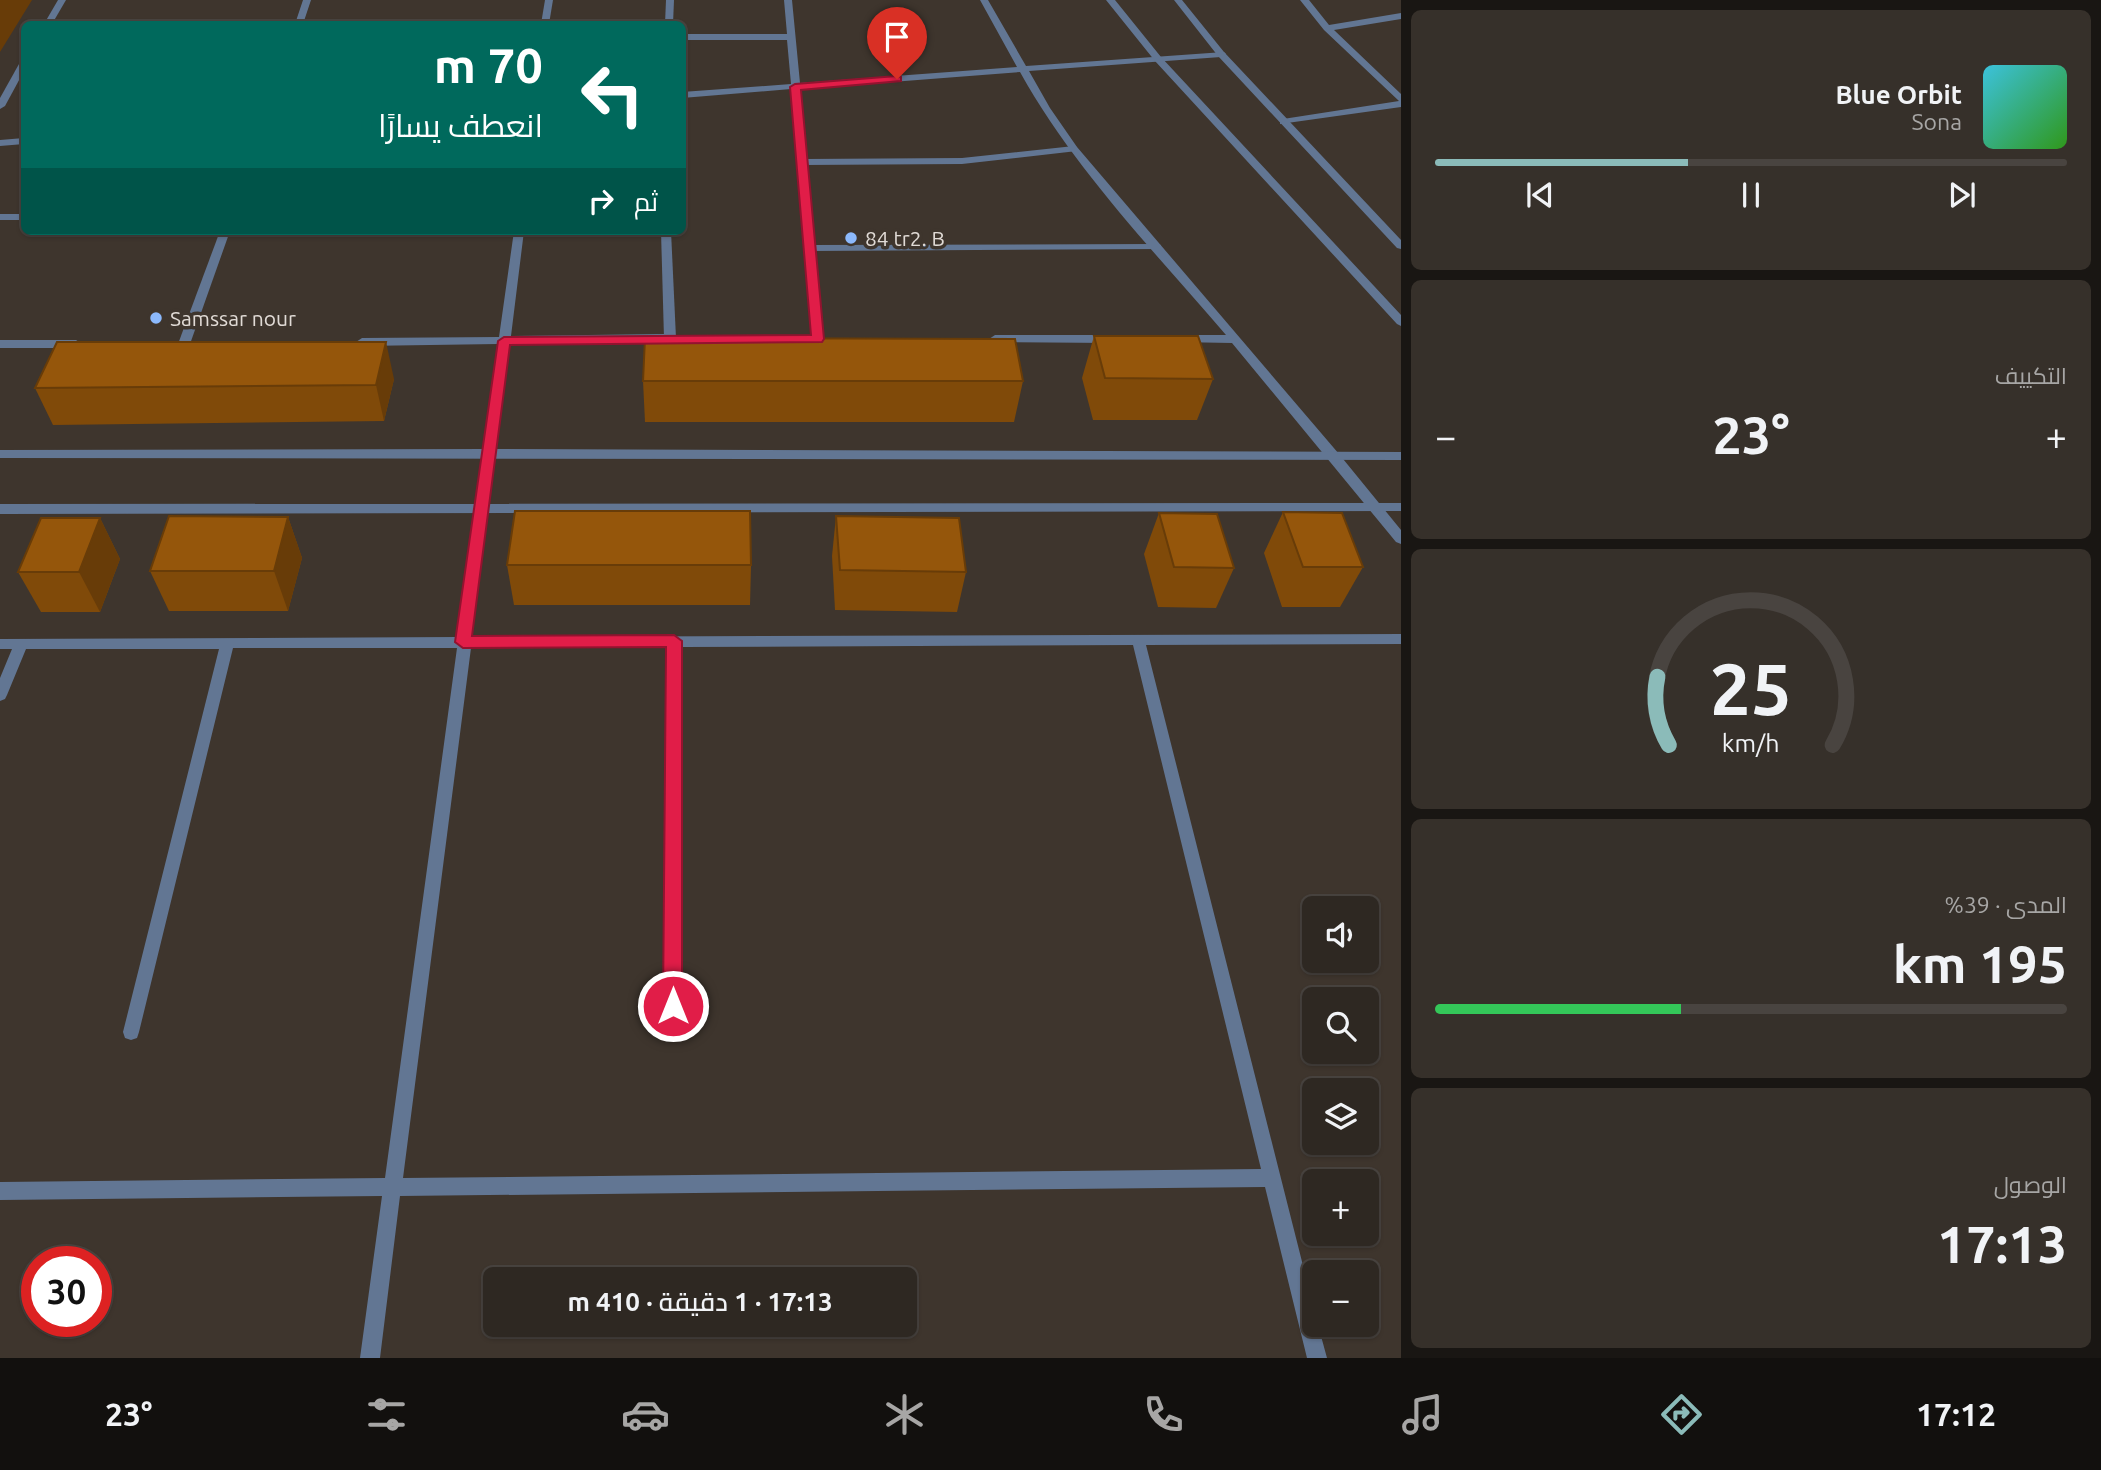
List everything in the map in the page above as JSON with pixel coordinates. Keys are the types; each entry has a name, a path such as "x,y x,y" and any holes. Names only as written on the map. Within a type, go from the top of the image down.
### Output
{"street":[{"path":"50,21 62,0"},
{"path":"300,21 307,0"},
{"path":"546,21 549,0"},
{"path":"669,21 670,0"},
{"path":"788,0 818,339"},
{"path":"984,0 1045,108 1074,149 1335,457 1401,539"},
{"path":"1110,0 1158,59 1401,322"},
{"path":"1178,0 1221,54 1401,246"},
{"path":"1304,0 1401,102"},
{"path":"1327,27 1401,16"},
{"path":"686,37 791,37"},
{"path":"686,95 1221,54"},
{"path":"0,106 21,69"},
{"path":"1283,122 1401,102"},
{"path":"0,143 21,141"},
{"path":"804,162 962,161 1074,149"},
{"path":"0,217 21,217"},
{"path":"184,344 224,235"},
{"path":"370,1358 480,507 518,235"},
{"path":"666,235 670,338"},
{"path":"811,248 1157,247"},
{"path":"351,342 683,338"},
{"path":"804,339 832,339"},
{"path":"985,339 1125,339"},
{"path":"1167,339 1236,339"},
{"path":"0,344 92,344"},
{"path":"171,344 198,344"},
{"path":"0,454 1401,456"},
{"path":"0,509 1401,508"},
{"path":"1138,639 1317,1358"},
{"path":"0,644 1401,639"},
{"path":"673,1006 674,641"},
{"path":"131,1032 227,643"},
{"path":"0,695 21,644"},
{"path":"0,1191 1271,1178"}],"building":[{"path":"1094,336 1198,336 1213,379 1105,378"},
{"path":"645,338 1015,339 1023,381 643,381"},
{"path":"57,342 386,342 376,385 35,388"},
{"path":"515,511 750,511 751,565 507,565"},
{"path":"1283,512 1342,513 1363,567 1303,567"},
{"path":"1159,513 1217,514 1234,568 1174,567"},
{"path":"169,516 288,517 274,571 150,571"},
{"path":"836,516 959,518 966,572 840,570"},
{"path":"41,518 100,518 79,572 18,572"}],"place":[{"name":"84 tr2. B","path":"851,238"},
{"name":"Samssar nour","path":"156,318"}],"route":[{"path":"673,1006 674,641 463,642 504,341 818,339 804,162 795,87 897,79"}]}
